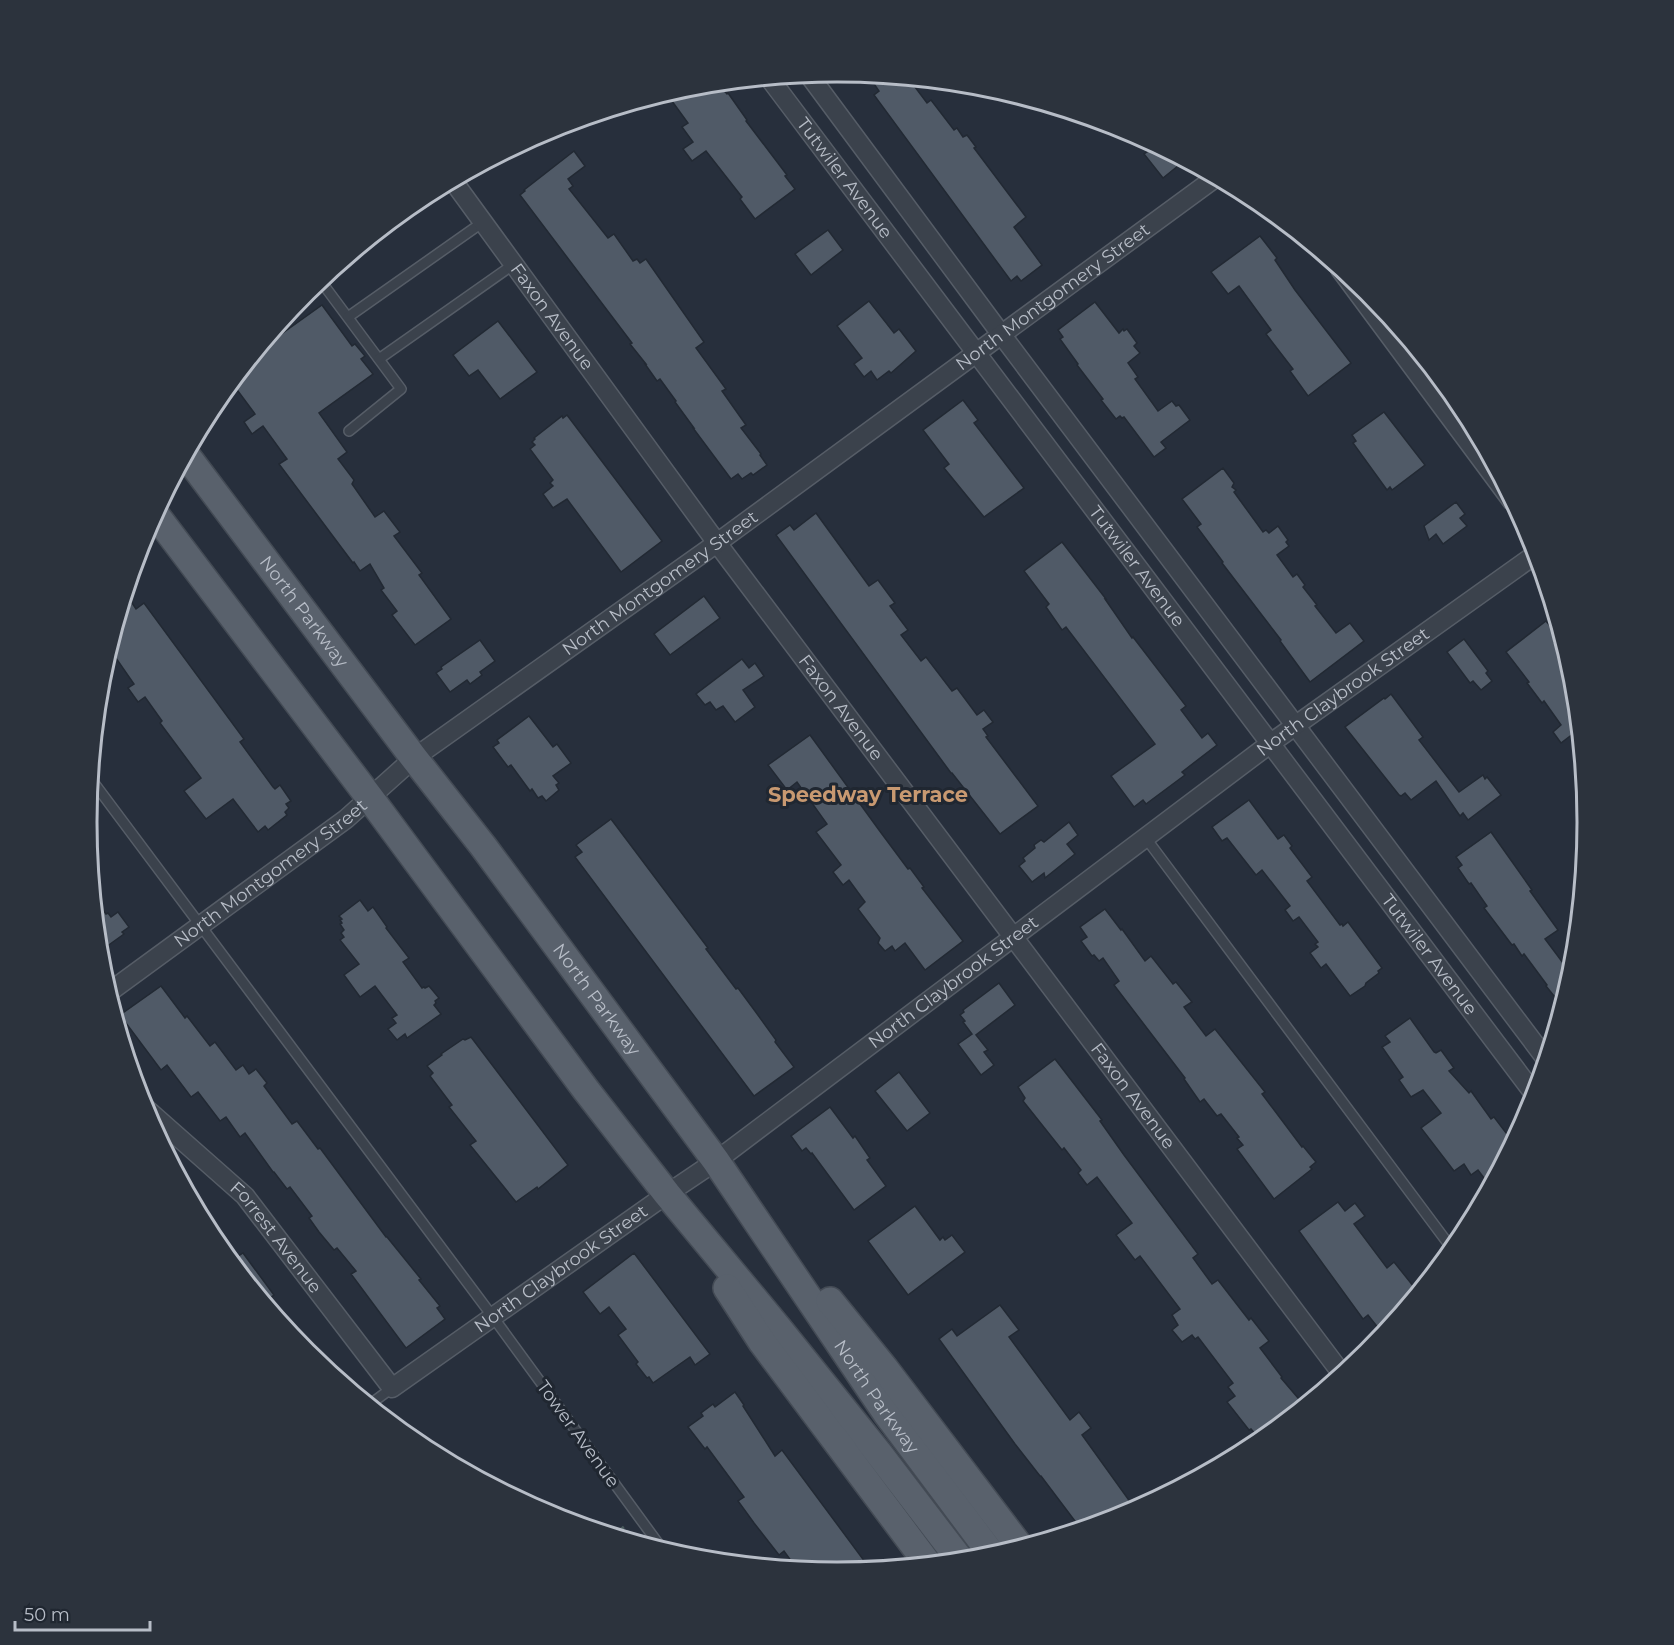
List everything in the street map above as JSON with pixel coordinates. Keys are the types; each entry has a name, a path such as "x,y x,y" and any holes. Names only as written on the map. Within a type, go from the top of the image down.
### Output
{"main road":[{"name":"North Parkway","path":"191,462 483,846 716,1161 887,1414 986,1547"},
{"name":"North Parkway","path":"161,522 370,798 579,1081 667,1194 830,1392 955,1553"},
{"path":"716,1161 885,1369 1015,1540"},
{"path":"667,1194 752,1327 923,1557"}],"street":[{"name":"Tutwiler Avenue","path":"815,83 1540,1052"},
{"name":"Tutwiler Avenue","path":"775,85 1528,1086"},
{"name":"North Montgomery Street","path":"116,987 346,819 414,758 717,543 1208,183"},
{"name":"Faxon Avenue","path":"458,188 717,543 1337,1368"},
{"path":"1372,312 1482,461"},
{"name":"North Claybrook Street","path":"392,1388 716,1161 1271,743 1529,559"},
{"path":"1505,1055 1529,1037"},
{"name":"Forrest Avenue","path":"160,1121 245,1196 392,1388"}],"lane":[{"path":"348,317 483,222"},
{"path":"379,359 513,264"},
{"path":"326,287 401,389 349,431"},
{"name":"Tower Avenue","path":"98,789 493,1317 655,1539"},
{"path":"1145,837 1447,1241"},
{"name":"North Claybrook Street","path":"375,1400 392,1388"}],"building":[{"path":"874,84 915,87 927,103 931,100 954,130 957,128 963,137 967,135 976,147 974,148 1026,217 1014,227 1042,265 1021,281 1017,276 1011,281 874,95 879,91"},
{"path":"725,92 728,93 795,189 755,219 740,199 742,197 706,151 692,161 683,149 693,142 682,127 688,123 672,102"},
{"path":"574,151 585,166 568,179 573,186 569,189 608,238 614,234 633,261 637,259 640,263 646,259 704,342 696,348 726,389 722,391 746,425 741,428 767,465 753,475 751,473 742,479 738,474 731,479 660,379 657,381 630,344 632,343 520,195"},
{"path":"1148,152 1178,166 1163,178 1144,154"},
{"path":"828,230 843,250 811,275 795,254"},
{"path":"1260,236 1277,258 1275,260 1295,290 1351,363 1308,396 1290,371 1293,369 1266,334 1271,330 1239,286 1228,294 1211,272"},
{"path":"869,301 894,333 899,329 916,351 891,373 889,371 877,380 871,371 864,377 854,364 862,358 837,326"},
{"path":"1095,302 1119,333 1127,329 1137,343 1134,346 1140,353 1128,363 1138,377 1135,379 1158,411 1172,401 1176,406 1179,405 1190,420 1161,442 1166,448 1154,457 1124,417 1120,416 1116,419 1060,339 1063,337 1058,330"},
{"path":"322,305 352,346 355,344 365,356 361,359 373,374 319,413 347,452 338,459 354,480 352,484 375,517 384,511 400,532 394,536 422,573 419,575 451,619 415,645 392,615 397,611 381,590 384,588 370,564 360,571 279,464 287,459 263,426 252,434 244,422 255,414 237,390 283,333"},
{"path":"498,321 537,372 500,399 478,370 469,376 453,355"},
{"path":"963,400 978,420 974,423 1024,488 984,517 944,468 949,464 923,430"},
{"path":"1384,412 1425,465 1392,490 1390,487 1387,490 1353,443 1356,441 1352,435"},
{"path":"567,415 662,541 621,572 567,499 553,508 543,494 553,486 550,483 553,480 530,449 535,445 532,442 562,416 563,418"},
{"path":"1223,468 1234,483 1232,487 1236,490 1234,492 1263,532 1266,530 1269,533 1278,526 1288,540 1286,542 1289,546 1277,555 1293,577 1297,574 1305,585 1303,587 1317,605 1315,606 1336,633 1350,623 1364,641 1310,682 1222,563 1197,527 1201,524 1182,499"},
{"path":"1456,502 1465,514 1460,518 1467,526 1443,544 1436,534 1429,540 1424,526"},
{"path":"816,513 869,586 878,580 895,603 890,606 908,630 901,635 921,661 926,657 952,691 957,688 977,715 984,710 993,722 983,729 988,736 986,737 1038,806 1000,834 951,773 776,535 790,525 794,530"},
{"path":"1062,542 1106,599 1132,638 1186,706 1181,710 1202,738 1208,733 1217,745 1182,772 1185,775 1146,804 1143,800 1134,807 1111,776 1155,744 1066,627 1062,630 1046,607 1049,604 1024,571"},
{"path":"704,596 720,618 670,655 654,634"},
{"path":"131,601 136,609 144,603 244,739 240,742 273,787 275,789 280,785 291,801 286,804 289,808 285,812 287,815 268,830 265,826 258,832 233,799 206,819 184,791 201,778 160,723 162,721 145,697 138,702 128,688 134,684 116,658"},
{"path":"1546,621 1551,627 1571,726 1572,735 1561,743 1553,732 1561,725 1544,701 1542,703 1506,652"},
{"path":"1464,639 1488,671 1486,673 1492,681 1481,690 1473,681 1470,683 1447,652"},
{"path":"480,640 495,661 480,672 482,675 470,684 467,680 450,692 436,673 442,669 441,667"},
{"path":"742,659 749,668 755,663 764,676 743,690 755,707 735,722 723,706 716,710 710,702 705,705 696,694"},
{"path":"1391,694 1423,737 1419,740 1459,792 1483,775 1501,795 1468,820 1463,813 1460,816 1436,781 1411,800 1405,793 1399,795 1345,727"},
{"path":"529,716 553,747 557,744 571,763 553,776 559,783 556,785 559,790 546,801 542,796 538,798 532,789 530,791 511,765 508,767 493,747 499,743 497,740"},
{"path":"810,735 963,941 925,970 905,943 895,951 892,946 885,951 878,943 880,938 858,909 865,902 849,880 843,885 833,872 841,865 816,832 827,824 797,782 787,790 768,765"},
{"path":"1249,800 1278,839 1284,835 1292,846 1290,848 1312,877 1307,881 1340,925 1343,926 1348,922 1382,968 1365,986 1350,996 1326,964 1321,968 1310,953 1318,947 1315,944 1318,942 1299,917 1293,921 1285,910 1290,906 1262,870 1256,875 1227,838 1222,841 1212,827"},
{"path":"611,819 736,989 738,988 755,1011 794,1067 754,1096 575,857 582,852 576,845"},
{"path":"1069,822 1078,835 1067,844 1075,854 1045,878 1044,873 1032,882 1019,866 1025,861 1023,858 1035,848 1034,845 1041,840 1044,842"},
{"path":"1491,832 1532,890 1530,891 1558,930 1545,939 1564,962 1556,998 1524,954 1522,956 1514,944 1512,945 1484,908 1487,906 1458,868 1462,865 1456,857"},
{"path":"360,900 368,911 373,907 409,958 403,962 422,988 429,986 439,998 434,1005 441,1014 407,1038 405,1034 397,1040 388,1029 396,1023 392,1018 397,1015 375,986 360,997 344,975 359,964 340,940 344,937 341,933 344,930 340,924 342,919 339,916"},
{"path":"102,909 111,917 118,912 129,927 122,932 124,934 107,946"},
{"path":"1105,909 1145,961 1151,956 1173,984 1176,982 1192,1002 1184,1007 1206,1036 1215,1029 1265,1092 1262,1094 1302,1147 1316,1162 1310,1167 1312,1169 1274,1199 1237,1149 1243,1145 1237,1138 1239,1137 1221,1114 1217,1116 1204,1099 1200,1102 1185,1078 1114,985 1119,981 1103,958 1099,961 1094,955 1092,956 1081,941 1087,937 1080,927"},
{"path":"999,983 1015,1005 976,1035 988,1050 984,1052 994,1065 981,1075 958,1044 972,1034 960,1015 964,1012 963,1010"},
{"path":"161,986 210,1046 215,1042 236,1070 243,1065 249,1074 256,1069 267,1083 264,1086 292,1124 297,1121 318,1149 320,1148 386,1237 421,1279 419,1280 440,1306 437,1308 445,1319 406,1348 351,1274 356,1271 337,1248 334,1250 319,1232 309,1218 312,1216 290,1187 287,1189 273,1172 245,1133 240,1137 226,1117 220,1121 198,1092 191,1097 167,1065 161,1070 124,1020 122,1014"},
{"path":"1410,1018 1434,1052 1441,1050 1454,1068 1449,1071 1469,1093 1471,1091 1491,1119 1494,1117 1508,1135 1485,1179 1478,1170 1471,1175 1464,1164 1454,1171 1421,1128 1441,1113 1423,1090 1411,1097 1399,1080 1403,1077 1382,1047 1390,1042 1385,1036"},
{"path":"471,1037 568,1165 538,1189 537,1187 516,1202 470,1145 476,1141 449,1107 452,1105 430,1076 433,1073 427,1066 463,1039"},
{"path":"1055,1059 1102,1120 1100,1121 1124,1155 1198,1254 1193,1258 1212,1284 1218,1280 1249,1320 1251,1318 1269,1341 1260,1348 1300,1400 1255,1433 1251,1429 1249,1430 1227,1402 1235,1396 1228,1387 1233,1383 1198,1337 1195,1339 1192,1335 1182,1342 1172,1330 1178,1325 1172,1315 1180,1309 1140,1256 1135,1260 1116,1235 1132,1223 1097,1177 1087,1185 1078,1173 1081,1170 1023,1101 1025,1098 1018,1087"},
{"path":"899,1072 930,1113 907,1131 875,1091"},
{"path":"830,1107 853,1138 855,1136 870,1158 867,1160 886,1186 854,1210 812,1153 806,1148 802,1151 791,1136"},
{"path":"1338,1202 1345,1211 1355,1203 1365,1216 1354,1224 1387,1268 1394,1262 1413,1286 1377,1327 1368,1315 1363,1319 1299,1231"},
{"path":"915,1206 940,1240 943,1237 945,1240 952,1235 965,1252 908,1295 868,1241"},
{"path":"243,1253 274,1295 270,1297 238,1256"},
{"path":"634,1253 710,1354 695,1365 690,1357 653,1383 636,1364 638,1362 618,1335 626,1329 609,1307 600,1314 583,1292"},
{"path":"1000,1305 1019,1330 1009,1337 1070,1420 1079,1412 1091,1428 1082,1435 1130,1502 1076,1523 1015,1444 939,1339 952,1329 957,1336"},
{"path":"735,1392 775,1456 782,1450 865,1561 791,1561 784,1551 779,1555 738,1501 744,1497 707,1447 705,1449 688,1427 703,1416 701,1413 713,1404 715,1407"}],"district":[{"name":"Speedway Terrace","path":"868,794"}]}
